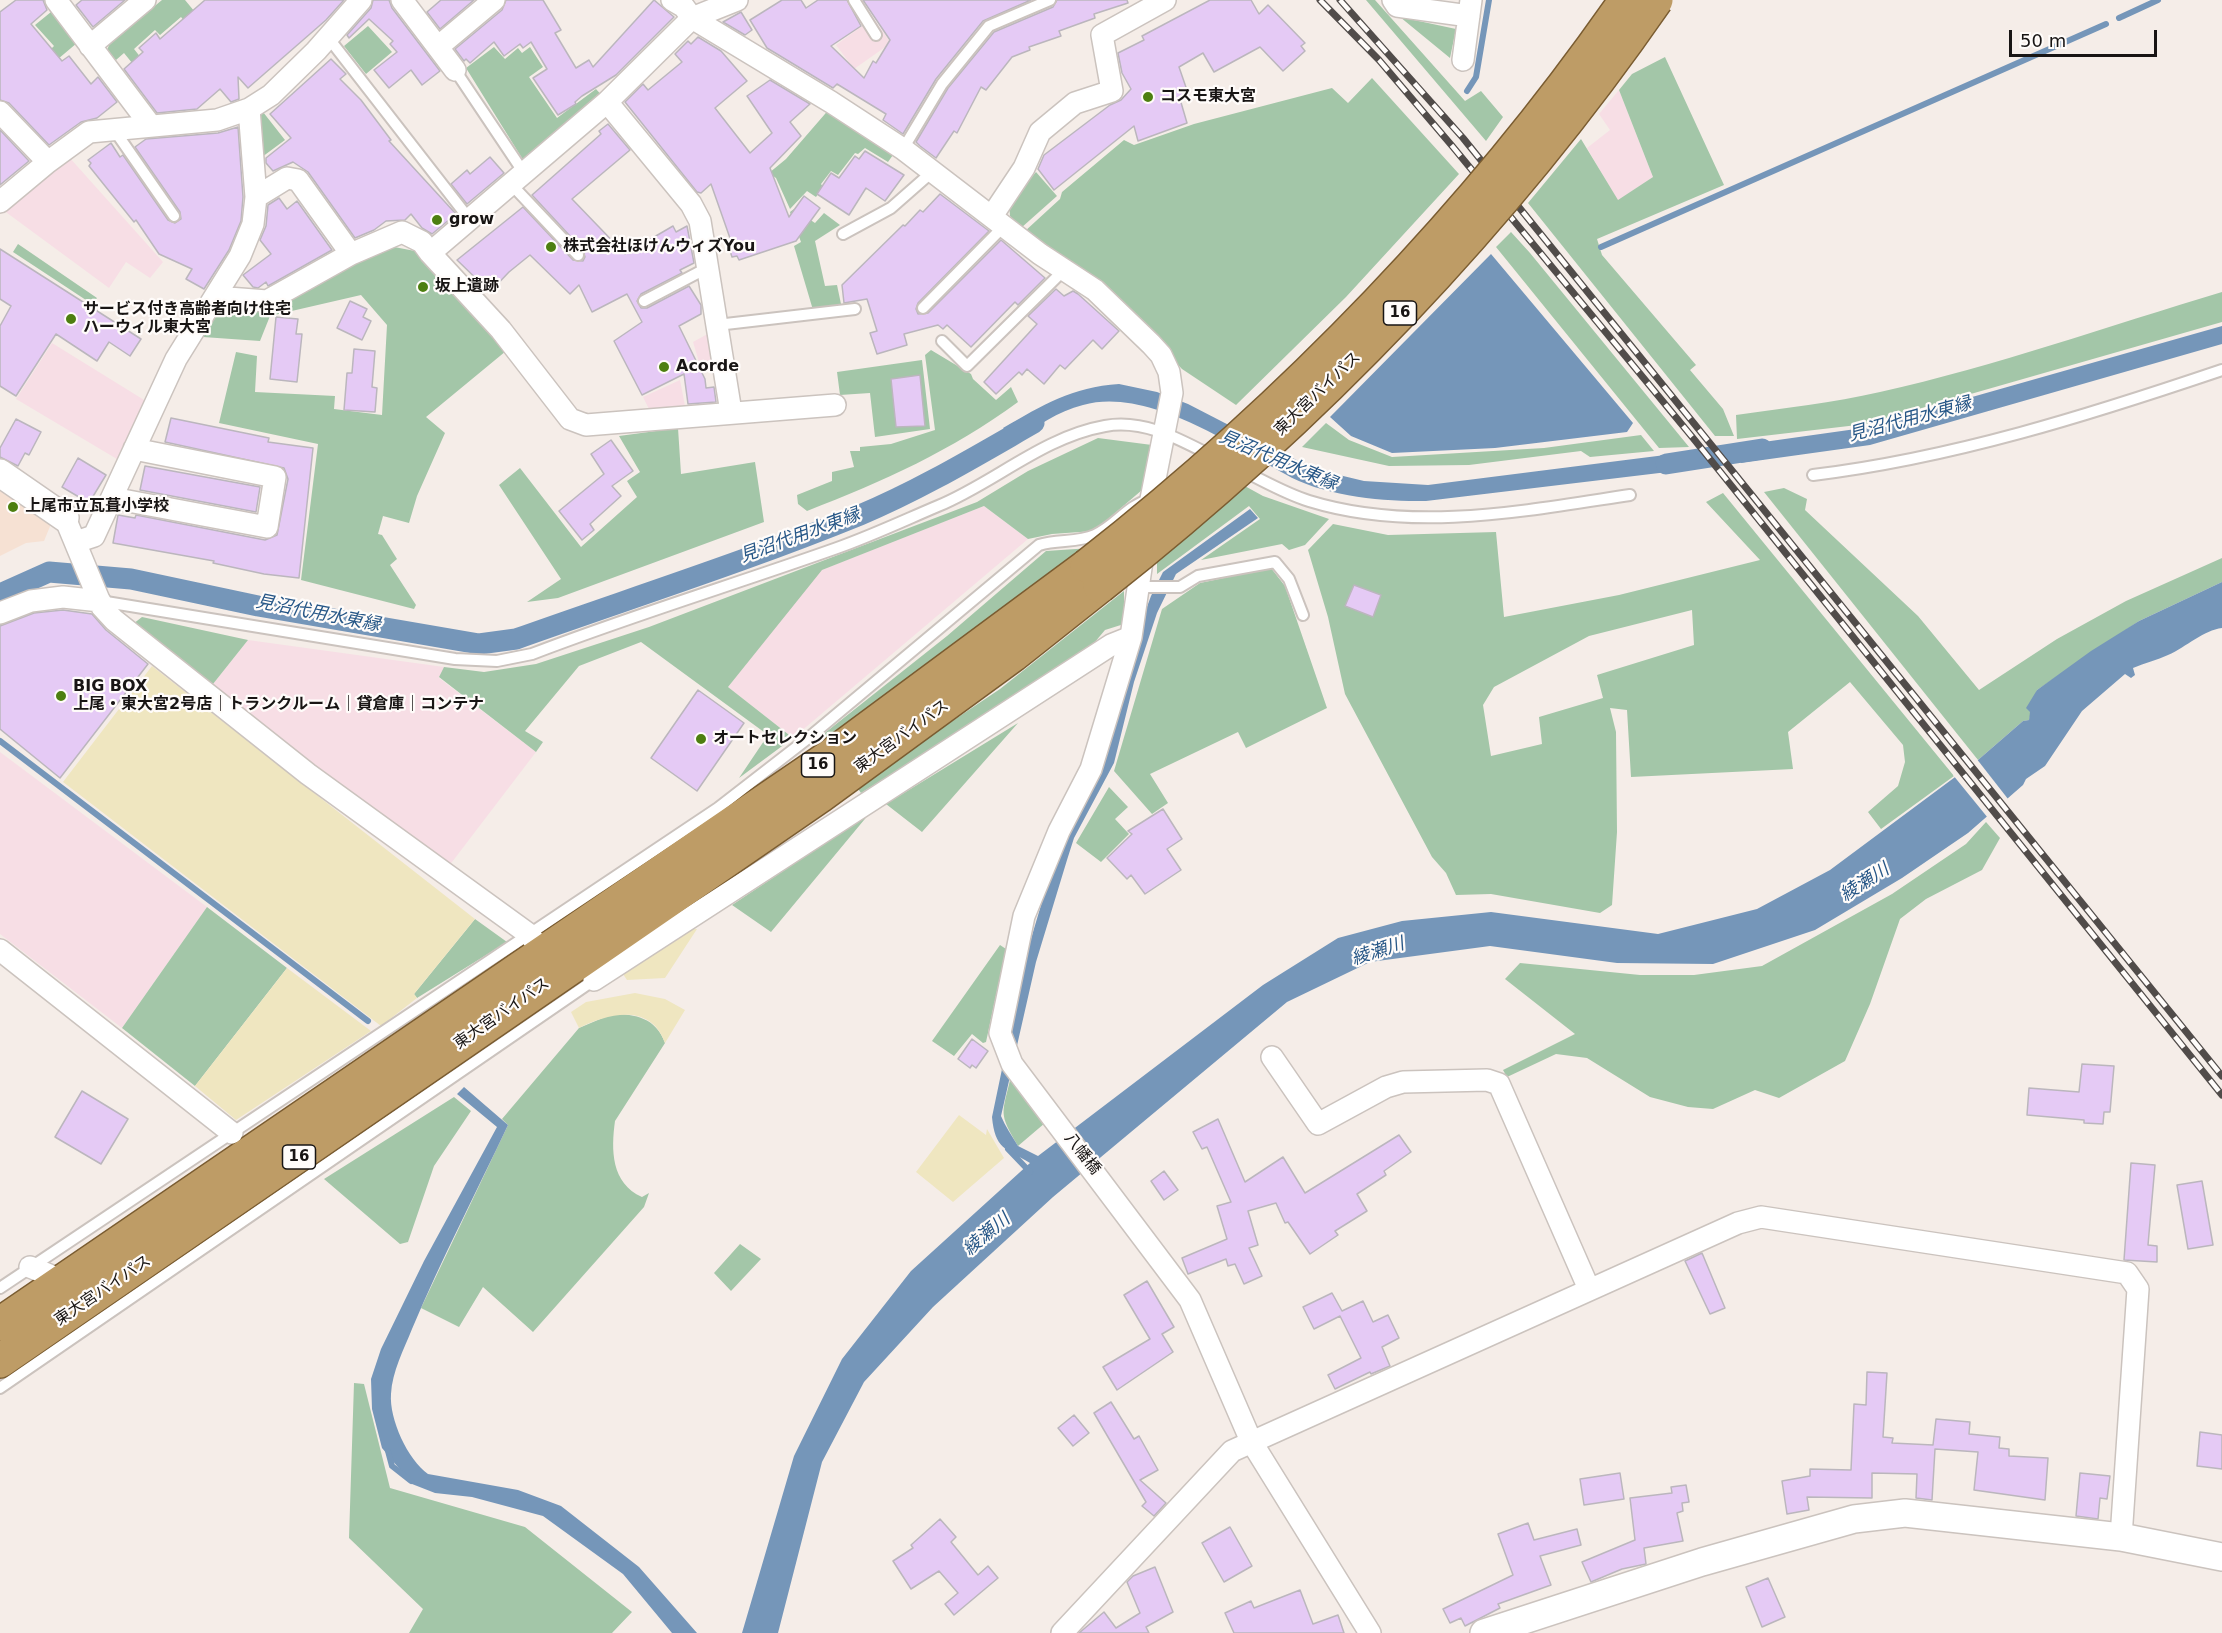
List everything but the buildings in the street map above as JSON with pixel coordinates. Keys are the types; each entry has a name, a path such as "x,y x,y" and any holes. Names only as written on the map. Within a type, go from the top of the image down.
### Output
{"highway":[{"name":"東大宮バイパス","path":"1094,576 1161,506 1256,421 1391,286 1515,147 1587,56 1626,0"},
{"name":"東大宮バイパス","path":"0,1324 925,721 1094,576 1231,476 1388,325 1466,241 1534,161 1595,84 1656,0"},
{"name":"東大宮バイパス","path":"0,1360 288,1164 561,958"}],"street":[{"path":"56,0 151,126"},
{"path":"90,46 145,0"},
{"path":"0,202 89,132 217,120 249,109 271,95 316,51 361,0"},
{"path":"402,0 455,70"},
{"path":"439,46 494,0"},
{"path":"430,253 607,102 684,6 737,0"},
{"path":"998,221 1040,132 1076,103 1112,91 1102,35 1165,0"},
{"path":"1393,0 1397,6 1470,8 1463,60"},
{"path":"0,473 74,537 100,601 114,620 289,759 561,958 1111,645 1131,637 1143,588 1151,499 1172,393 1169,372 1161,355 1095,290 1040,254 903,149 684,6"},
{"path":"607,102 691,204 700,221 731,412"},
{"path":"74,537 94,536 176,359 240,256 249,235 253,224 256,197 249,109"},
{"path":"0,112 48,162"},
{"path":"256,197 287,178 298,180 351,254"},
{"path":"215,297 267,301 351,254 402,232 422,242 501,330 570,418 586,425 835,405"},
{"path":"112,498 267,527 275,477 134,449"},
{"path":"0,613 32,601 52,598 100,601"},
{"name":"八幡橋","path":"1131,637 1091,769 1059,831 1024,915 1000,1033 1003,1045 1017,1070 1106,1185 1190,1300 1251,1441 1370,1633"},
{"path":"0,950 232,1133"},
{"path":"1272,1057 1318,1124 1386,1087 1403,1082 1487,1080 1499,1084 1589,1289"},
{"path":"1062,1633 1232,1451 1738,1223 1761,1217 2127,1273 2138,1289 2121,1537"},
{"path":"30,1267 64,1281"},
{"path":"1484,1633 1702,1562 1854,1519 1905,1513 2121,1537 2222,1557"}],"lane":[{"path":"854,0 876,35"},
{"path":"903,149 942,84 988,26 1050,0"},
{"path":"1600,104 1566,73 1568,62 1614,0"},
{"path":"327,36 470,220"},
{"path":"455,70 517,179 578,255"},
{"path":"115,131 174,216"},
{"path":"843,234 891,208 932,172"},
{"path":"923,308 998,221"},
{"path":"644,302 707,268"},
{"path":"942,341 967,366 1065,269"},
{"path":"717,325 855,309"},
{"path":"1813,475 1881,467 1958,450 2222,370"},
{"path":"100,601 176,611 230,623 455,659 497,661 532,654 840,547 944,504 1042,449 1092,429 1120,424 1164,427 1289,494 1345,510 1390,516 1455,517 1539,509 1630,495"},
{"path":"0,1388 561,958 718,808 807,739 1039,545 1053,540 1080,539 1097,534 1135,504 1151,499"},
{"path":"1143,588 1180,587 1198,576 1275,562 1289,579 1303,615"},
{"path":"0,1288 232,1133 561,958"}],"shaded area":[{"path":"873,18 891,43 854,69 836,45"},
{"path":"1619,90 1653,177 1618,201 1587,148 1610,130 1599,114"},
{"path":"69,157 163,262 150,278 126,262 109,288 3,210"},
{"path":"713,331 720,370 702,372 693,342"},
{"path":"52,343 149,403 122,462 16,399"},
{"path":"680,380 686,411 650,411 643,397"},
{"name":"上尾市立瓦葺小学校","path":"0,489 51,524 44,541 26,543 0,556"},
{"path":"984,506 1028,539 793,738 728,687 819,571"},
{"path":"248,640 444,667 439,678 536,752 449,866 350,794 213,684"},
{"path":"0,752 207,907 122,1028 0,934"}],"green space":[{"path":"162,0 185,0 214,35 203,44 181,17 160,35 155,30 134,49 149,68 141,74 124,53 116,60 107,50 110,43"},
{"path":"1366,0 1375,0 1465,101 1481,91 1503,117 1486,141"},
{"path":"51,12 77,43 58,59 50,50 54,46 35,25"},
{"path":"1400,17 1456,29 1450,58"},
{"path":"368,26 392,52 366,74 344,46"},
{"path":"494,47 505,59 518,48 522,53 530,47 543,67 529,77 557,118 596,89 604,98 525,163 466,68"},
{"path":"1665,57 1724,185 1597,239 1602,255 1696,365 1690,370 1723,409 1734,436 1715,436 1528,203 1581,139 1618,200 1653,177 1619,90 1632,74"},
{"path":"1372,78 1459,174 1346,297 1236,405 1182,369 1103,287 1024,232 1060,199 1062,192 1124,140 1134,145 1194,124 1332,88 1348,103"},
{"path":"831,107 895,152 888,162 865,148 858,154 855,153 838,175 831,171 821,184 823,187 816,197 807,191 790,209 776,178 769,173 786,159"},
{"path":"263,112 285,140 262,157 258,117"},
{"path":"1036,172 1057,196 1021,228 1010,216 1009,203"},
{"path":"794,209 815,223 824,213 840,225 815,241 825,286 837,285 841,304 813,310 794,246 801,242 790,212"},
{"path":"1511,232 1689,447 1659,448 1496,247"},
{"path":"18,244 97,298 92,304 13,252"},
{"path":"389,246 415,251 506,351 426,417 445,433 417,496 409,523 383,516 378,534 382,535 397,559 390,565 416,605 414,609 301,580 318,444 219,423 236,352 257,356 255,392 335,396 334,409 382,415 387,325 361,295 270,316 260,341 203,337 201,331 221,306"},
{"path":"2222,292 2222,322 1866,424 1737,439 1736,415 1844,399 1923,382 2009,358"},
{"path":"931,350 971,374 973,379 996,400 1011,387 1018,402 993,420 916,464 807,511 798,504 797,495 832,481 832,472 854,467 850,451 860,451 860,447 891,444 935,430 925,355"},
{"path":"922,360 930,429 875,437 870,393 840,395 837,372"},
{"path":"1326,423 1349,440 1392,457 1544,448 1641,435 1654,451 1590,457 1581,451 1469,465 1389,466 1302,447"},
{"path":"678,428 681,474 755,462 764,522 558,598 527,602 561,579 499,485 520,468 581,547 637,497 627,481 640,472 619,436"},
{"path":"1098,438 1152,445 1142,490 1094,531 1052,534 1028,539 984,506 822,570 728,687 793,738 739,778 768,735 641,642 579,666 525,731 543,742 536,752 439,677 444,667 484,672 536,664 649,627 977,502 1028,471"},
{"path":"1243,485 1263,496 1329,519 1305,545 1289,550 1282,544 1201,560 1260,519 1249,506 1157,574 1157,559"},
{"path":"1784,488 1807,499 1805,510 1918,616 1979,690 2057,639 2126,601 2222,558 2222,582 2139,621 2037,690 2029,720 2023,721 1978,760 1764,492"},
{"path":"1723,493 1954,776 1881,829 1868,812 1898,786 1905,762 1903,745 1850,682 1788,732 1793,769 1631,777 1627,710 1610,708 1616,732 1617,832 1612,905 1600,913 1491,894 1456,895 1446,873 1432,857 1345,694 1328,617 1308,550 1333,524 1388,535 1496,532 1504,617 1619,595 1760,560 1706,502","holes":["1692,610 1694,645 1597,675 1603,698 1539,717 1542,744 1491,756 1483,705 1494,687 1589,636"]},
{"path":"1091,548 820,747 816,740 947,636 1046,551"},
{"path":"1271,568 1285,586 1327,708 1246,748 1238,732 1150,774 1168,803 1152,814 1114,771 1162,609 1200,583"},
{"path":"1124,591 1124,624 1105,630 1084,655 861,793 856,786 1000,689"},
{"path":"142,617 248,640 213,684 133,624"},
{"path":"1018,723 922,832 886,804"},
{"path":"1109,787 1128,807 1115,819 1129,834 1101,862 1076,843"},
{"path":"869,814 771,932 732,905"},
{"path":"1986,822 2000,838 1982,870 1926,899 1900,919 1870,1004 1845,1061 1779,1098 1755,1090 1713,1109 1688,1107 1650,1097 1587,1058 1556,1054 1507,1077 1503,1070 1575,1034 1505,979 1520,963 1640,975 1694,975 1762,966 1892,894 1966,844"},
{"path":"207,907 287,968 195,1086 122,1028"},
{"path":"475,919 507,942 417,998 414,994"},
{"path":"1000,945 1006,949 986,1042 983,1043 972,1034 954,1056 932,1041"},
{"path":"612,1014 644,1019 656,1028 665,1043 615,1121 613,1143 615,1165 624,1183 632,1191 642,1197 649,1193 644,1207 533,1332 483,1287 459,1327 421,1308 508,1125 502,1119 579,1028"},
{"path":"1011,1076 1045,1123 1018,1146 1007,1126 1004,1113"},
{"path":"454,1097 471,1111 434,1166 408,1242 400,1244 324,1179"},
{"path":"740,1244 761,1259 731,1291 714,1273"},
{"path":"354,1383 364,1384 390,1488 525,1527 632,1612 612,1633 409,1633 423,1609 349,1538"}],"sand":[{"path":"152,666 475,919 414,994 417,998 381,1026 63,782"},
{"path":"687,928 697,929 665,978 627,980 623,974"},
{"path":"287,968 371,1031 236,1120 195,1086"},
{"path":"635,993 665,999 685,1010 665,1043 659,1030 640,1017 628,1015 603,1018 579,1028 571,1012 586,1002"},
{"path":"959,1115 986,1135 987,1129 1004,1158 953,1202 916,1172"}],"water":[{"path":"1491,254 1633,423 1627,432 1495,448 1392,453 1351,436 1330,417"},
{"path":"2222,326 2222,344 1870,445 1741,463 1728,447 1863,428"},
{"path":"1119,384 1157,392 1188,404 1314,469 1364,481 1428,485 1689,452 1701,468 1426,501 1373,499 1317,488 1300,482 1214,434 1161,411 1134,404 1108,402 1083,405 1048,420 1015,441 1003,428 1058,398 1087,389"},
{"name":"綾瀬川","path":"1250,509 1258,518 1176,574 1157,613 1134,682 1114,763 1074,838 1036,962 1001,1116 1018,1146 1038,1156 1263,985 1338,938 1402,921 1491,912 1658,934 1757,909 1830,870 1978,760 2023,721 2029,720 2030,712 2026,708 2037,690 2091,651 2139,621 2222,582 2222,628 2202,635 2168,655 2133,668 2135,675 2131,678 2125,674 2082,711 2045,766 2026,779 2023,785 1968,833 1902,878 1815,930 1713,964 1617,963 1490,946 1370,962 1287,1002 1053,1197 933,1307 864,1382 822,1462 778,1633 742,1633 794,1456 842,1359 911,1271 1030,1163 999,1142 993,1128 992,1117 1025,959 1058,848 1151,596 1163,572"},
{"path":"464,1087 508,1125 435,1278 396,1369 391,1404 401,1438 413,1459 428,1474 518,1490 561,1506 639,1567 697,1633 672,1633 623,1574 543,1516 472,1497 435,1493 412,1484 382,1448 372,1409 371,1379 381,1349 424,1261 497,1127 457,1094"}],"pier":[{"path":"1976,758 2008,799 1988,818 1953,775"}],"waterway":[{"path":"1467,91 1476,77 1489,0"},
{"path":"2119,18 2158,0"},
{"path":"1601,247 2106,24"},
{"name":"見沼代用水東縁","path":"0,594 49,572 131,579 258,606 479,644 516,639 732,564 860,515 927,483 1034,423"},
{"name":"見沼代用水東縁","path":"1666,464 1762,449"},
{"path":"0,741 368,1021"},
{"path":"1008,1149 1030,1172"},
{"path":"388,1451 392,1466 411,1481"}],"railway":[{"path":"1320,0 1379,60 1693,438 2222,1095"},
{"path":"1340,0 1463,138 2222,1076"}],"place":[{"name":"コスモ東大宮","path":"1148,97"},
{"name":"grow","path":"437,220"},
{"name":"株式会社ほけんウィズYou","path":"551,247"},
{"name":"坂上遺跡","path":"423,287"},
{"name":"サービス付き高齢者向け住宅 ハーウィル東大宮","path":"71,319"},
{"name":"Acorde","path":"664,367"},
{"name":"上尾市立瓦葺小学校","path":"13,507"},
{"name":"BIG BOX 上尾・東大宮2号店｜トランクルーム｜貸倉庫｜コンテナ","path":"61,696"},
{"name":"オートセレクション","path":"701,739"}]}
